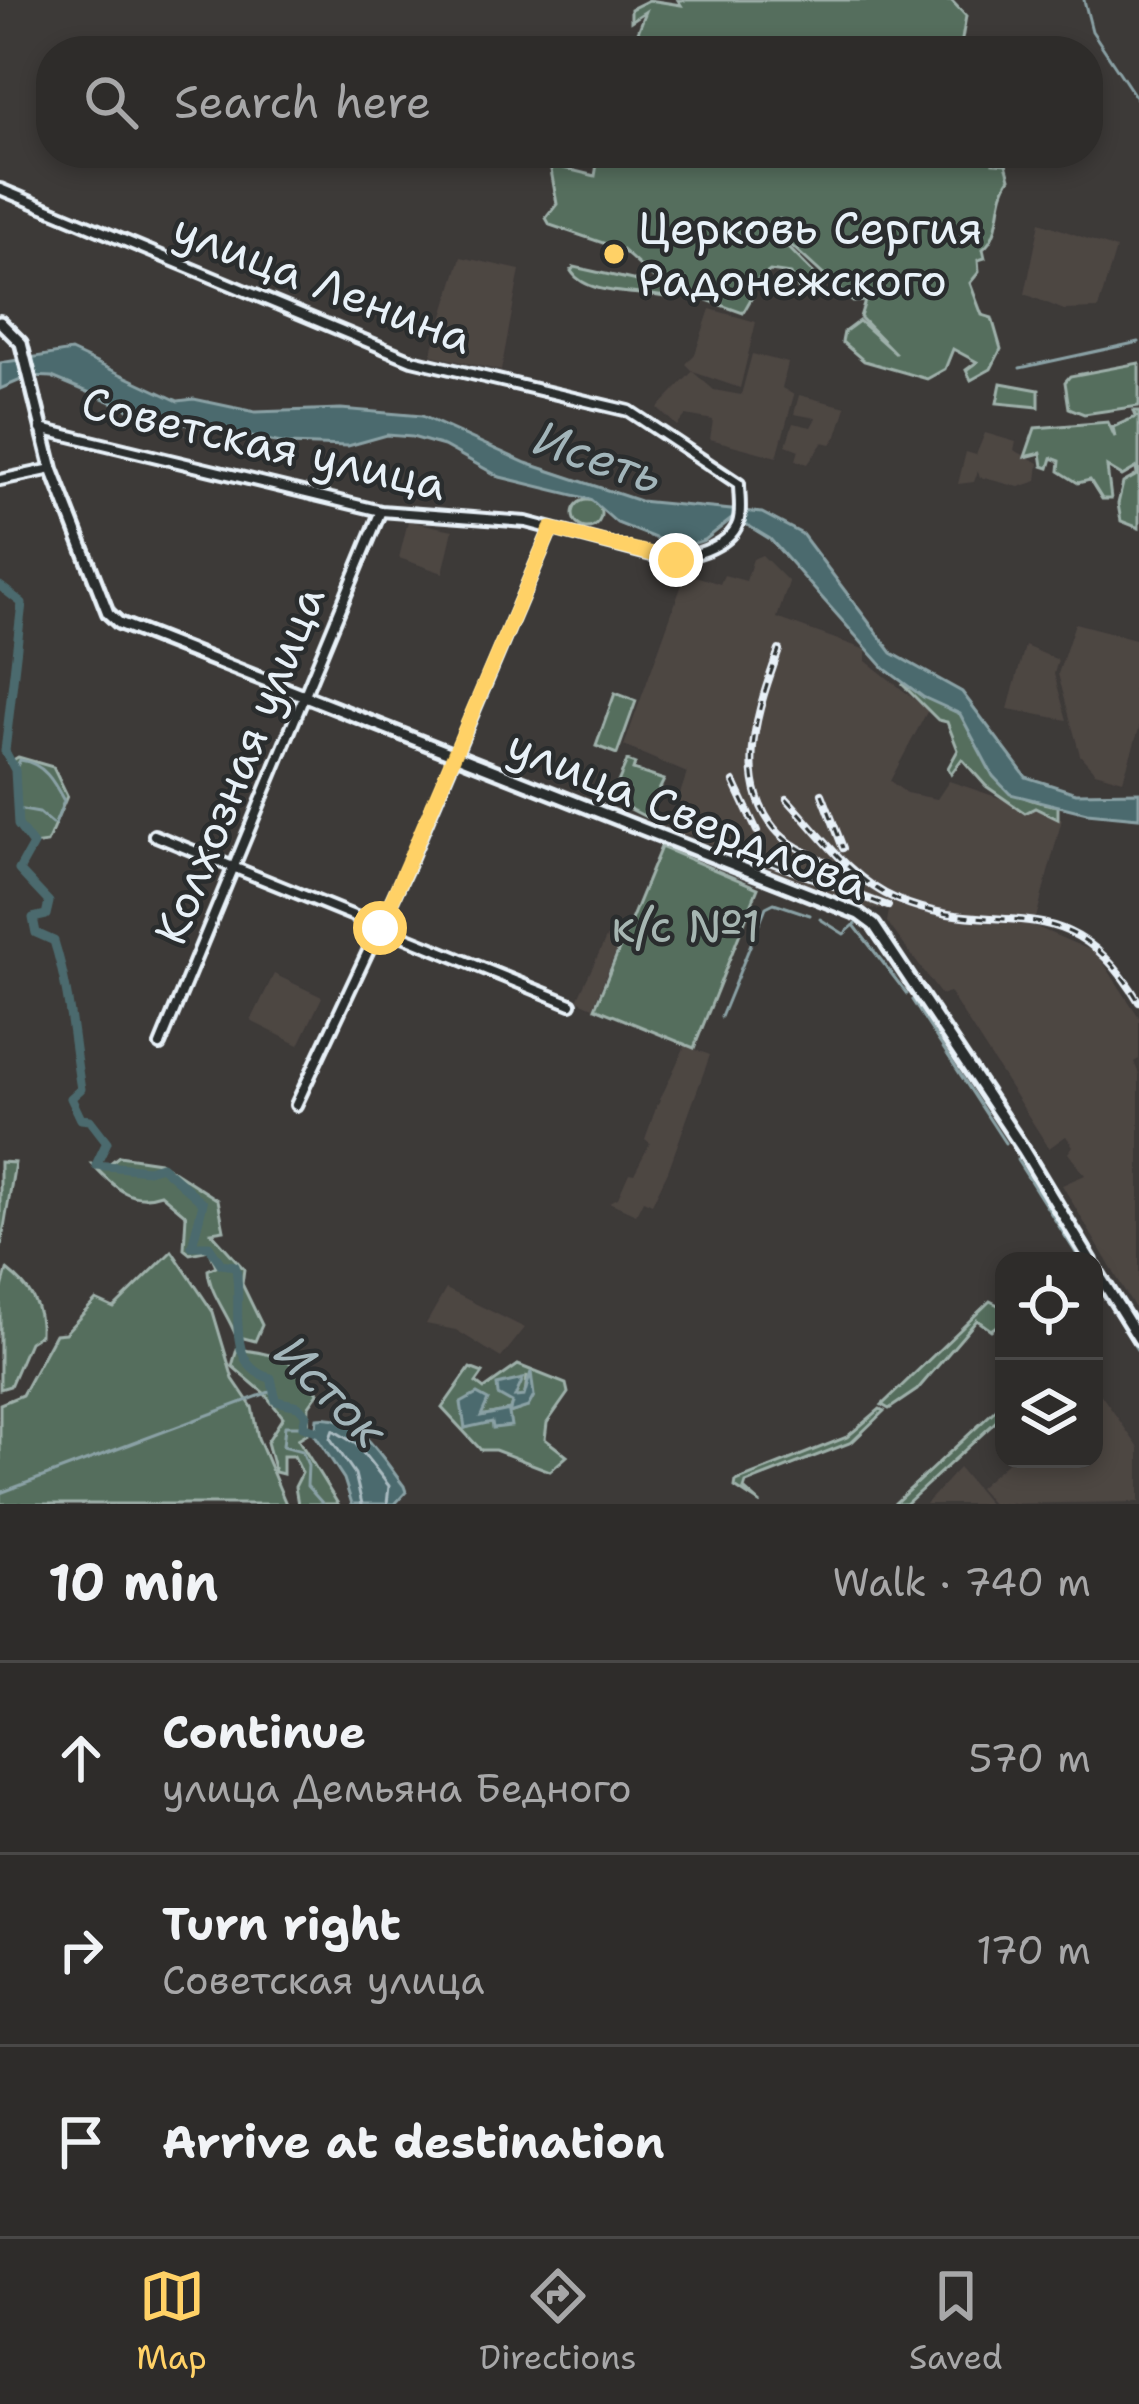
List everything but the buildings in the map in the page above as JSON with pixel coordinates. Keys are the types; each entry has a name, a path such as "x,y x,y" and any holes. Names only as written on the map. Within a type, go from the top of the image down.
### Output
{"main road":[{"path":"0,322 22,349 52,469"},
{"name":"улица Свердлова","path":"52,469 108,613 119,622 868,920 1023,1149 1085,1252"},
{"name":"улица Свердлова","path":"1103,1282 1139,1339"}],"street":[{"name":"улица Ленина","path":"0,189 412,360 629,411 739,484 740,518"},
{"name":"Советская улица","path":"41,429 381,512 551,529 676,560 729,536 740,518"},
{"path":"0,480 52,469"},
{"name":"Колхозная улица","path":"160,1045 300,695 381,512"},
{"path":"296,1106 380,928 551,529"},
{"path":"154,835 571,1004"}],"shaded area":[{"path":"1040,222 1116,249 1098,309 1064,310 1025,294"},
{"path":"461,257 520,270 501,371 431,355"},
{"path":"710,309 756,322 740,388 693,372 714,390 741,395 752,354 788,363 782,388 794,395 777,457 710,439 713,420 686,415 677,426 658,408 693,371 686,364 695,354"},
{"path":"799,395 846,407 837,436 831,444 823,442 808,464 796,460 799,450 786,445 793,423 811,427 816,418 794,414"},
{"path":"985,433 1016,442 1014,450 1039,463 1037,481 1019,487 980,477 978,471 974,482 958,484 966,452 976,455"},
{"path":"408,521 453,530 443,573 399,558"},
{"path":"762,555 789,582 777,618 866,650 866,661 928,710 890,781 906,793 937,799 949,781 1062,819 1034,926 1097,953 1139,1017 1139,1059 1134,1062 1139,1074 1139,1315 1062,1185 1085,1175 1068,1153 1073,1146 1066,1136 1049,1148 949,992 941,995 887,922 889,911 859,907 690,835 674,833 670,824 687,773 624,746 686,573 720,584 724,575 746,581 753,559"},
{"path":"1075,623 1139,640 1133,691 1139,696 1139,729 1123,780 1095,772 1080,755 1058,674"},
{"path":"1025,646 1058,660 1054,674 1067,720 1008,709"},
{"path":"607,936 620,942 593,1007 577,1000"},
{"path":"274,974 322,997 299,1045 251,1021"},
{"path":"685,1046 710,1055 668,1171 652,1204 643,1200 636,1214 609,1202 618,1198 650,1143 645,1139 656,1108"},
{"path":"446,1289 525,1328 501,1358 456,1330 426,1324"},
{"path":"1103,1398 1139,1448 1139,1502 992,1504 978,1488 1001,1468 1103,1468"},
{"path":"959,1468 989,1504 926,1504"}],"green space":[{"path":"649,0 681,5 678,0 951,0 966,16 963,36 639,36 646,11 631,21 631,9"},
{"path":"551,168 595,176 596,168 1007,168 1010,178 994,234 970,283 982,315 992,318 1001,349 991,369 971,380 966,370 977,362 953,349 945,369 927,379 864,361 842,342 844,332 859,321 896,354 860,317 865,301 853,302 781,236 779,220 762,232 784,243 824,284 808,295 799,290 791,274 770,271 748,286 752,297 743,313 659,283 621,249 550,225 546,218 557,204"},
{"path":"574,267 659,286 675,299 590,286 571,271"},
{"path":"1139,363 1139,406 1084,414 1069,408 1065,382 1070,376"},
{"path":"1001,383 1039,390 1039,407 997,403"},
{"path":"1134,411 1139,411 1139,528 1121,521 1118,504 1123,483 1137,475 1136,468 1122,476 1107,467 1111,499 1102,499 1090,480 1078,483 1059,471 1060,461 1052,458 1049,468 1043,466 1041,453 1025,457 1035,428 1108,422 1115,437 1113,427 1136,417"},
{"path":"587,500 597,504 601,514 597,524 587,528 577,524 573,514 577,504"},
{"path":"902,684 960,714 1001,781 1013,792 1058,806 1058,819 1035,808 1025,813 986,786 962,759 951,774 948,768 958,750 947,722 938,720"},
{"path":"615,693 636,701 617,754 596,746"},
{"path":"18,757 53,767 67,796 47,843 33,845 18,825 15,770 8,763"},
{"path":"627,761 635,764 633,770 664,780 646,817 611,799"},
{"name":"к/с №1","path":"661,847 758,888 694,1048 595,1008"},
{"path":"119,1156 159,1162 218,1200 224,1230 211,1232 244,1269 242,1284 262,1325 255,1341 236,1336 212,1286 208,1270 216,1266 209,1250 190,1254 184,1249 186,1215 161,1194 140,1197 123,1191 92,1164 109,1164"},
{"path":"0,1162 15,1163 0,1252"},
{"path":"172,1251 213,1312 233,1379 252,1407 258,1438 286,1504 0,1504 0,1404 22,1395 55,1334 65,1333 96,1300 114,1308"},
{"path":"7,1270 33,1298 40,1335 29,1342 10,1386 0,1389 0,1295"},
{"path":"990,1301 995,1304 995,1327 991,1330 977,1320 917,1390 889,1409 882,1405"},
{"path":"237,1349 284,1360 311,1381 318,1393 309,1406 308,1433 298,1439 338,1504 298,1504 295,1487 302,1473 294,1456 283,1456 283,1474 275,1472 267,1442 283,1417 232,1366"},
{"path":"518,1365 566,1384 568,1393 547,1423 545,1439 567,1456 550,1471 495,1450 481,1450 442,1408 470,1368 483,1373 476,1383 484,1389","holes":["527,1375 527,1407 465,1428 466,1412 470,1418 510,1410 512,1403 497,1386 516,1399 525,1396"]},
{"path":"880,1409 884,1411 852,1442 746,1483 744,1489 761,1504 735,1487 736,1481 847,1437"},
{"path":"995,1410 995,1422 906,1504 894,1504"}],"water":[{"path":"71,351 178,401 194,399 255,412 341,409 422,416 526,463 640,501 762,513 802,534 892,653 962,692 1026,777 1076,793 1139,792 1139,818 1087,813 1010,794 993,776 960,714 923,697 885,669 770,539 734,517 705,540 680,548 617,523 590,499 500,477 444,446 412,437 387,435 348,446 286,444 143,415 52,377 30,376 0,389 0,363"},
{"path":"531,1372 534,1396 528,1407 509,1413 511,1426 493,1428 492,1422 465,1428 461,1403 477,1394 488,1400 481,1416 510,1410 512,1403 498,1395 497,1385 523,1379 515,1397 524,1396"},
{"path":"317,1418 345,1422 367,1439 404,1486 406,1492 395,1504 352,1504 344,1479 315,1435"}],"waterway":[{"path":"1084,0 1095,36"},
{"path":"1103,48 1139,102"},
{"path":"1020,368 1139,342"},
{"name":"Исток","path":"0,586 22,603 5,751 15,770 18,825 33,845 19,870 49,902 46,915 33,918 36,933 54,941 64,978 81,1089 71,1098 81,1119 90,1120 107,1142 96,1165 148,1170 161,1166 203,1203 192,1246 209,1246 221,1264 235,1266 238,1329 246,1360 271,1378 276,1401 298,1406 306,1415 303,1426 325,1434"},
{"path":"15,770 20,760 28,762 52,780 64,801 55,824"},
{"path":"17,809 39,813 52,824"},
{"path":"721,1017 766,907 774,903 810,915"},
{"path":"820,919 844,934 853,926"},
{"path":"859,921 854,925 907,994"},
{"path":"912,1000 1005,1143"},
{"path":"1017,1160 1075,1252"},
{"path":"1103,1296 1115,1314"},
{"path":"1119,1321 1139,1353"},
{"path":"0,1493 272,1391"},
{"path":"303,1426 285,1426 283,1446 302,1451 308,1465 307,1486 323,1504"}],"railway":[{"path":"779,650 758,716 752,764 755,787 762,809 782,836 847,873"},
{"path":"734,782 757,831"},
{"path":"822,794 843,848"},
{"path":"787,799 837,855 880,891 932,911 1057,927 1084,940 1112,964 1139,1002"},
{"path":"737,850 888,906"}],"place":[{"name":"Церковь Сергия Радонежского","path":"614,254"}],"route":[{"path":"380,928 551,529 676,560"}],"water label":[{"name":"Исеть","path":"598,457"}]}
